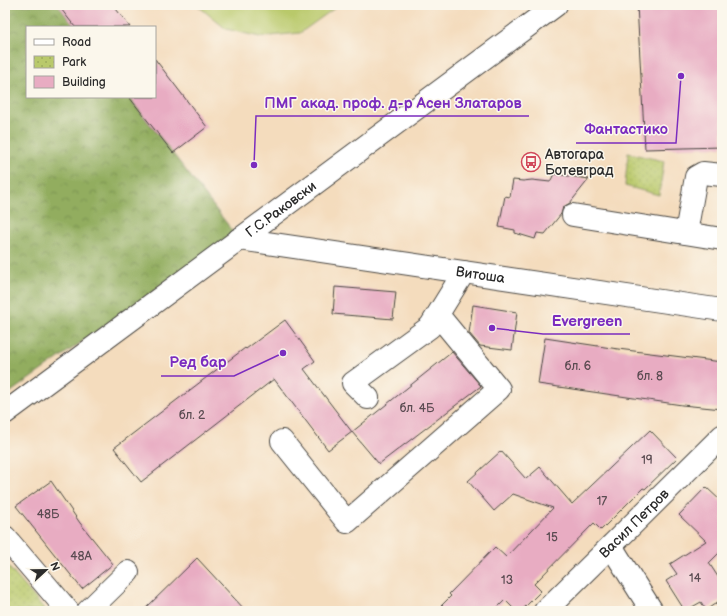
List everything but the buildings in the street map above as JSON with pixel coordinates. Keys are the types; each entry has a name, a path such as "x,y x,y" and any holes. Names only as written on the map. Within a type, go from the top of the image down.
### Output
{"street":[{"name":"Г.С.Раковски","path":"5,413 556,5"},
{"path":"686,233 696,177 702,173 722,175"},
{"path":"573,215 722,238"},
{"name":"Витоша","path":"239,239 722,310"},
{"path":"368,398 353,383 430,327 464,272"},
{"path":"282,441 347,522 499,389 438,315"},
{"name":"Васил Петров","path":"545,611 722,436"},
{"path":"5,537 68,611"},
{"path":"611,546 652,611"},
{"path":"88,611 128,572"}],"green space":[{"path":"5,5 58,5 74,26 26,26 26,98 130,98 235,234 5,396"},
{"path":"197,5 339,5 300,33 260,37 226,29"},
{"path":"628,153 664,161 659,195 625,186"},
{"path":"5,563 46,611 5,611"}],"place":[{"name":"Фантастико","path":"681,76"},
{"name":"Автогара Ботевград","path":"531,162"},
{"name":"ПМГ акад. проф. д-р Асен Златаров","path":"254,165"},
{"name":"Evergreen","path":"492,328"},
{"name":"Ред бар","path":"283,353"}]}
